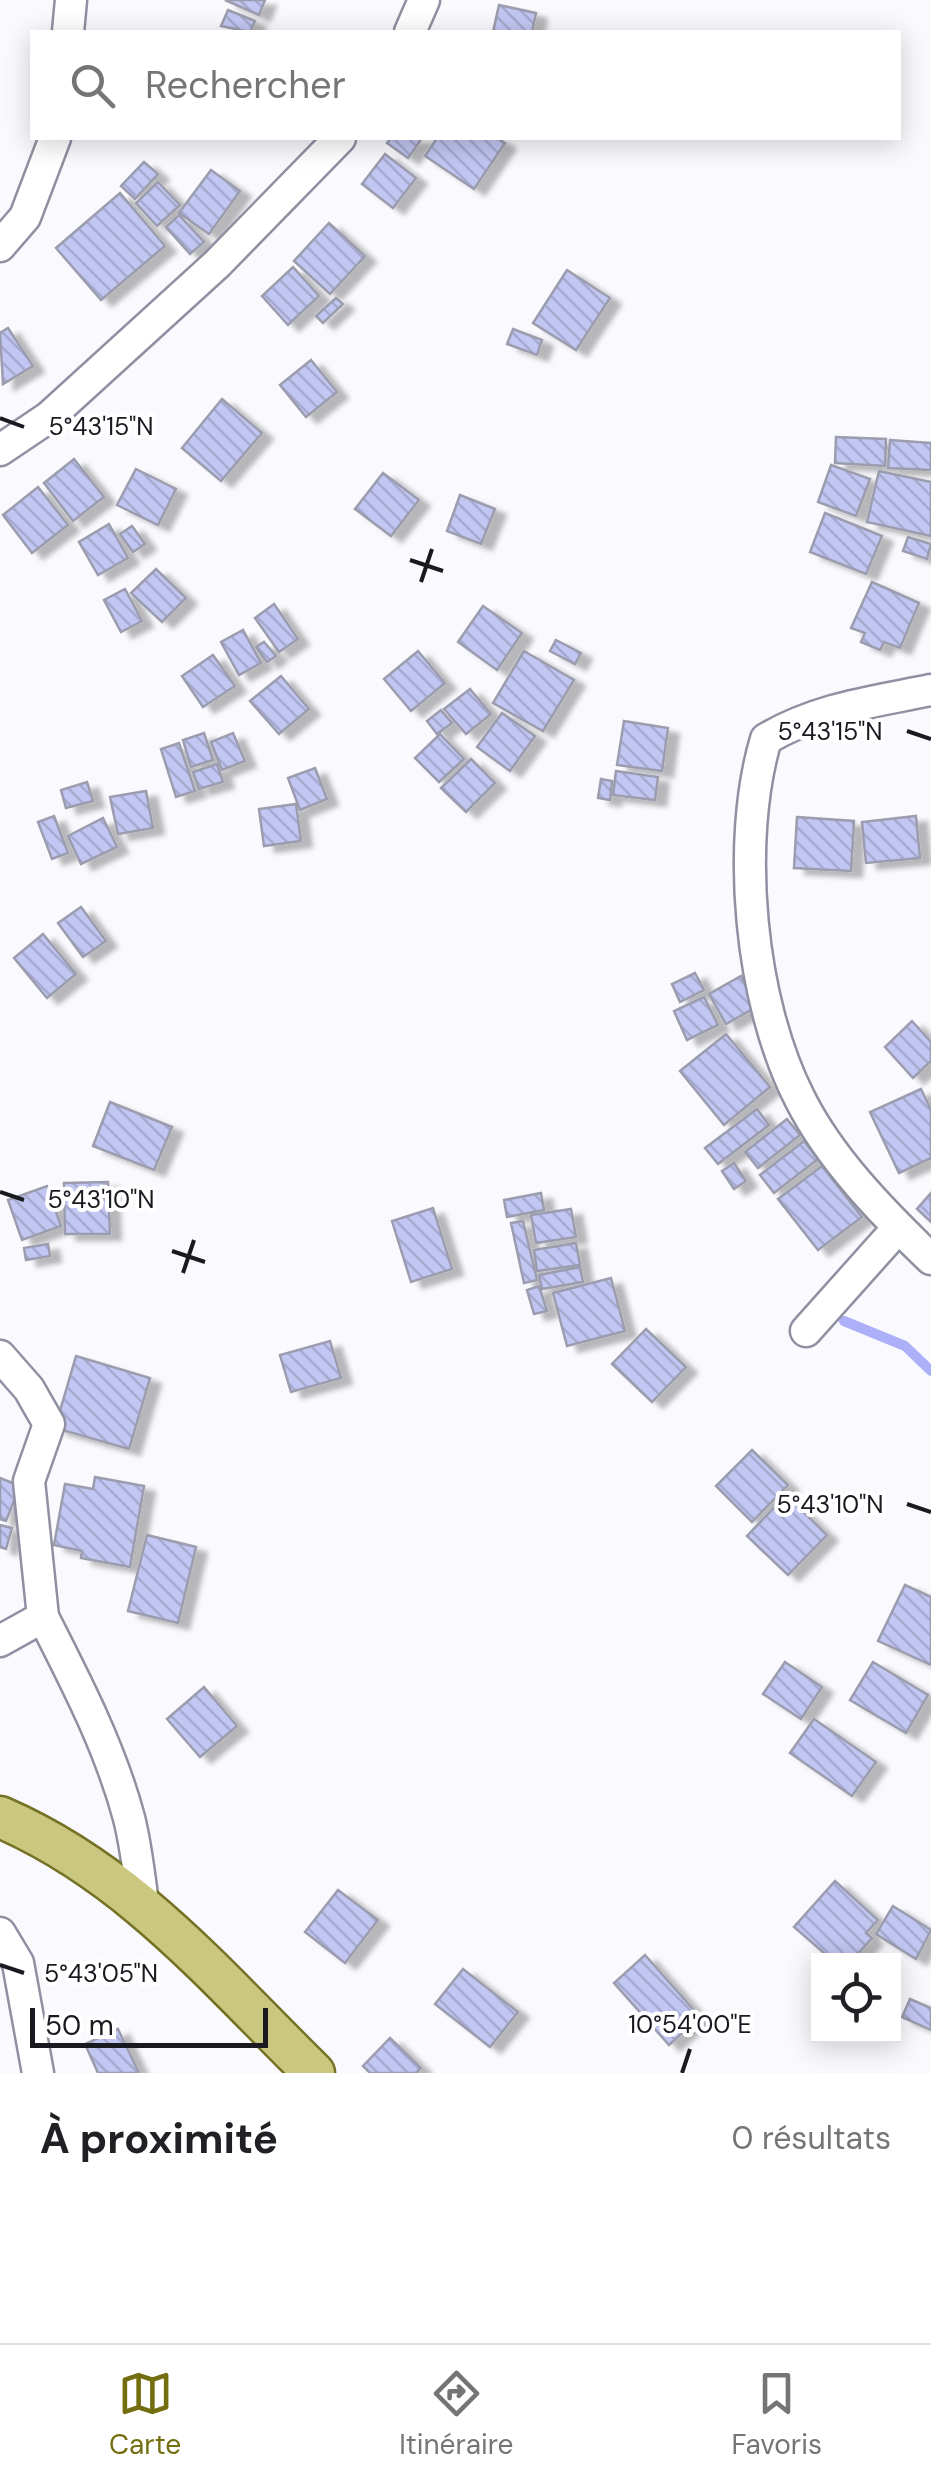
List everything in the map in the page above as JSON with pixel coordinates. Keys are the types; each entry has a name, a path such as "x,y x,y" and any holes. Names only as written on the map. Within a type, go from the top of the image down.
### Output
{"main road":[{"path":"0,1817 66,1852 143,1903 314,2073"}],"street":[{"path":"68,30 70,0"},
{"path":"411,30 424,0"},
{"path":"0,246 26,217 54,140"},
{"path":"0,450 48,417 217,264 338,140"},
{"path":"931,690 865,700 798,720 766,739 752,786 752,896 774,1040 824,1140 898,1228 931,1259"},
{"path":"806,1331 898,1228"},
{"path":"0,1356 29,1389 48,1424 29,1481 43,1618 96,1725 117,1780 130,1821 143,1903"},
{"path":"0,1641 43,1618"},
{"path":"0,1933 18,1963 38,2073"}],"building":[{"path":"225,0 265,0 259,15"},
{"path":"499,5 536,13 532,30 493,30"},
{"path":"228,10 255,21 251,30 221,26"},
{"path":"389,140 421,140 408,158 387,143"},
{"path":"436,140 505,143 474,189 425,156"},
{"path":"385,154 416,178 393,208 362,184"},
{"path":"144,162 158,174 135,199 121,186"},
{"path":"211,170 240,191 209,234 179,213"},
{"path":"158,182 180,205 157,226 136,203"},
{"path":"120,193 165,246 101,300 56,248"},
{"path":"179,215 204,242 190,254 166,227"},
{"path":"329,223 365,256 330,294 294,261"},
{"path":"293,267 319,296 288,325 262,296"},
{"path":"567,270 610,298 576,350 533,323"},
{"path":"336,298 343,304 323,323 316,316"},
{"path":"8,328 33,366 3,384 0,333"},
{"path":"513,329 542,340 537,355 507,344"},
{"path":"311,360 337,392 306,417 280,385"},
{"path":"222,399 262,433 221,481 182,448"},
{"path":"836,437 886,439 885,466 835,463"},
{"path":"890,440 931,443 931,470 888,468"},
{"path":"74,459 104,497 73,521 44,483"},
{"path":"831,465 870,479 856,516 818,502"},
{"path":"136,469 176,489 158,525 117,505"},
{"path":"879,471 931,482 931,536 867,522"},
{"path":"383,473 419,500 391,536 355,509"},
{"path":"38,487 68,525 32,553 3,515"},
{"path":"460,495 495,509 481,544 447,531"},
{"path":"825,513 882,536 866,574 810,552"},
{"path":"109,524 128,558 98,575 79,542"},
{"path":"132,526 145,544 133,552 120,534"},
{"path":"908,537 931,544 927,559 903,551"},
{"path":"156,569 186,598 162,622 131,593"},
{"path":"872,582 919,603 900,648 884,642 880,650 861,642 865,633 851,628"},
{"path":"125,589 142,621 121,632 104,600"},
{"path":"274,604 298,639 279,652 255,618"},
{"path":"483,606 522,633 497,670 458,642"},
{"path":"243,630 261,663 239,675 221,642"},
{"path":"556,640 581,653 575,664 550,651"},
{"path":"264,642 276,656 267,662 256,647"},
{"path":"418,651 445,683 411,711 384,679"},
{"path":"524,651 574,680 543,731 493,703"},
{"path":"213,655 235,686 203,707 182,676"},
{"path":"281,676 309,709 279,734 250,701"},
{"path":"470,689 491,714 466,734 444,709"},
{"path":"441,710 452,723 437,734 427,721"},
{"path":"502,713 535,736 510,771 477,747"},
{"path":"624,721 668,728 662,771 617,765"},
{"path":"204,733 213,760 191,767 183,740"},
{"path":"233,733 245,761 222,770 211,742"},
{"path":"440,734 464,759 439,782 415,758"},
{"path":"179,743 195,791 176,797 161,749"},
{"path":"471,759 495,783 466,812 441,788"},
{"path":"217,764 223,782 199,789 193,772"},
{"path":"315,768 327,799 300,810 288,778"},
{"path":"616,771 658,777 655,800 613,795"},
{"path":"601,779 612,781 610,800 598,798"},
{"path":"87,782 93,801 66,808 61,790"},
{"path":"146,791 153,828 118,834 110,797"},
{"path":"296,804 301,841 264,846 259,809"},
{"path":"54,816 68,853 52,859 38,822"},
{"path":"916,816 920,858 866,863 862,822"},
{"path":"797,817 854,821 851,871 794,868"},
{"path":"103,818 117,847 81,864 68,836"},
{"path":"81,907 106,941 83,957 58,923"},
{"path":"43,934 76,974 47,998 14,958"},
{"path":"695,973 704,990 680,1002 672,984"},
{"path":"741,976 758,1006 726,1024 709,994"},
{"path":"704,997 718,1025 687,1040 674,1011"},
{"path":"912,1021 931,1042 931,1061 913,1078 885,1047"},
{"path":"726,1034 770,1087 724,1125 680,1071"},
{"path":"921,1089 931,1110 931,1158 899,1173 870,1112"},
{"path":"110,1102 172,1127 154,1170 93,1146"},
{"path":"757,1109 769,1125 718,1164 705,1148"},
{"path":"787,1119 800,1135 758,1168 745,1152"},
{"path":"804,1141 818,1159 774,1193 760,1175"},
{"path":"734,1163 746,1181 734,1189 722,1171"},
{"path":"822,1166 862,1217 818,1250 778,1199"},
{"path":"108,1182 110,1234 65,1234 64,1183"},
{"path":"47,1186 61,1226 22,1240 8,1200"},
{"path":"541,1193 544,1210 507,1217 504,1200"},
{"path":"931,1193 931,1222 917,1209"},
{"path":"433,1208 452,1269 411,1282 392,1221"},
{"path":"571,1209 576,1237 536,1243 531,1215"},
{"path":"523,1221 537,1280 524,1283 511,1223"},
{"path":"576,1243 580,1265 537,1271 534,1250"},
{"path":"48,1244 50,1256 26,1260 24,1248"},
{"path":"580,1267 583,1282 542,1289 539,1275"},
{"path":"611,1278 625,1331 567,1346 553,1293"},
{"path":"539,1286 547,1311 534,1314 527,1290"},
{"path":"646,1329 686,1367 652,1402 612,1364"},
{"path":"330,1341 341,1378 291,1392 280,1355"},
{"path":"76,1356 150,1378 129,1449 55,1428"},
{"path":"752,1450 788,1485 752,1522 716,1486"},
{"path":"95,1477 144,1486 130,1567 81,1558 82,1551 54,1545 65,1484 93,1489"},
{"path":"0,1478 20,1486 6,1521 0,1519"},
{"path":"786,1495 827,1535 788,1575 747,1536"},
{"path":"0,1525 12,1528 6,1549 0,1547"},
{"path":"147,1535 196,1547 178,1623 128,1611"},
{"path":"905,1585 931,1597 931,1665 878,1641"},
{"path":"785,1662 822,1687 801,1719 763,1694"},
{"path":"873,1662 928,1695 906,1733 850,1700"},
{"path":"204,1687 237,1726 200,1757 167,1719"},
{"path":"814,1719 876,1762 852,1796 790,1753"},
{"path":"835,1881 878,1920 866,1933 872,1938 858,1953 824,1953 794,1927"},
{"path":"338,1890 378,1920 345,1963 305,1932"},
{"path":"893,1906 931,1930 916,1959 876,1934"},
{"path":"645,1955 700,2017 669,2045 614,1983"},
{"path":"463,1969 518,2012 490,2047 435,2004"},
{"path":"910,1999 931,2008 931,2030 902,2017"},
{"path":"118,2029 139,2073 98,2073 85,2044"},
{"path":"390,2038 421,2068 416,2073 370,2073 363,2066"}],"waterway":[{"path":"844,1321 905,1346 931,1371"}]}
